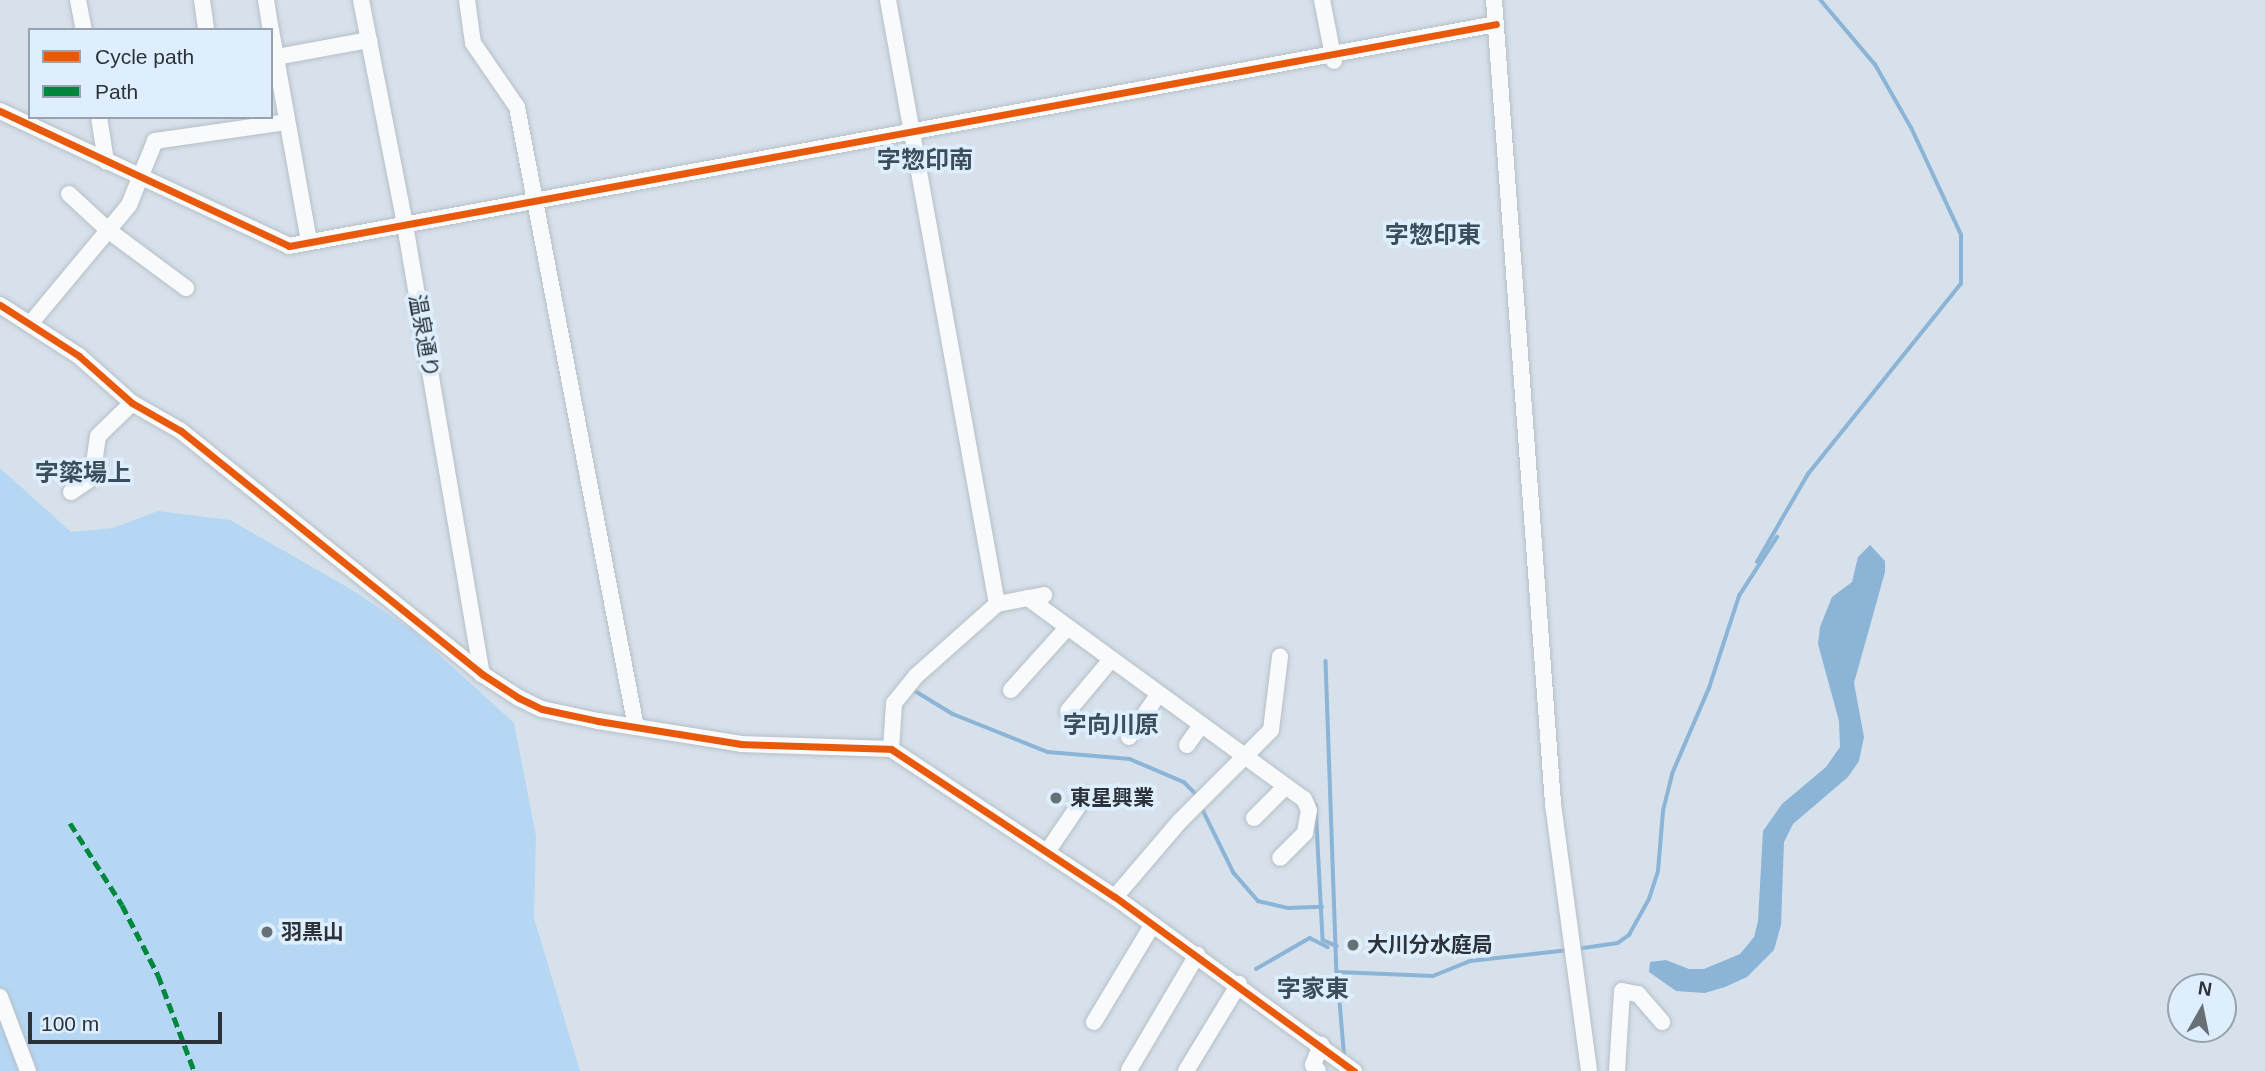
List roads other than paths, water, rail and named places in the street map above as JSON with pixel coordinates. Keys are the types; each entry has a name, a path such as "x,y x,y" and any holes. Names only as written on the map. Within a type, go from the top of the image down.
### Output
{"street":[{"path":"78,0 84,28"},
{"path":"202,0 206,28"},
{"path":"266,0 271,28"},
{"name":"温泉通り","path":"361,0 405,225 481,674"},
{"path":"467,0 473,43 517,107 636,727"},
{"path":"888,0 997,604"},
{"path":"1322,0 1333,58"},
{"path":"1494,0 1553,804 1589,1071"},
{"path":"0,111 289,246 1333,58 1496,24"},
{"path":"309,242 274,57 369,40"},
{"path":"99,119 106,162"},
{"path":"30,324 128,205 155,141 287,122"},
{"path":"69,194 109,231 186,288"},
{"path":"0,305 79,356 132,403 181,431 481,674 542,709 741,744 891,749 1115,897 1239,984 1354,1071"},
{"path":"71,492 92,478 98,436 132,403"},
{"path":"891,749 894,703 916,676 997,604 1036,596 1066,629 1304,799 1309,810 1305,833 1280,858"},
{"path":"1011,690 1066,629"},
{"path":"1115,897 1180,821 1247,758 1271,730 1280,657"},
{"path":"1068,711 1111,661"},
{"path":"1129,737 1158,695"},
{"path":"1186,745 1201,725"},
{"path":"1254,818 1286,786"},
{"path":"1047,852 1085,796"},
{"path":"1094,1022 1153,924"},
{"path":"1129,1070 1197,955"},
{"path":"1186,1071 1239,984"},
{"path":"1617,1071 1622,991 1638,994 1662,1022"},
{"path":"0,997 27,1071"},
{"path":"1318,1071 1313,1065 1325,1049"}],"waterway":[{"path":"1757,562 1808,474 1961,284 1961,235 1911,128 1875,65 1820,0"},
{"path":"1576,949 1618,943 1629,935 1649,899 1658,871 1663,811 1672,774 1709,688 1739,596 1777,537"},
{"path":"1326,661 1337,972"},
{"path":"912,689 953,714 1048,752 1130,759 1184,782 1197,795"},
{"path":"1316,805 1323,940 1337,946"},
{"path":"1201,806 1234,873 1258,901 1288,908 1322,907"},
{"path":"1256,969 1310,938 1328,947"},
{"path":"1344,1055 1337,972 1433,976 1470,961 1568,950"}],"place":[{"name":"東星興業","path":"1056,798"},
{"name":"羽黒山","path":"267,932"},
{"name":"大川分水庭局","path":"1353,945"}],"district":[{"name":"字惣印南","path":"925,160"},
{"name":"字惣印東","path":"1433,235"},
{"name":"字簗場上","path":"83,473"},
{"name":"字向川原","path":"1111,725"},
{"name":"字家東","path":"1313,989"}]}
